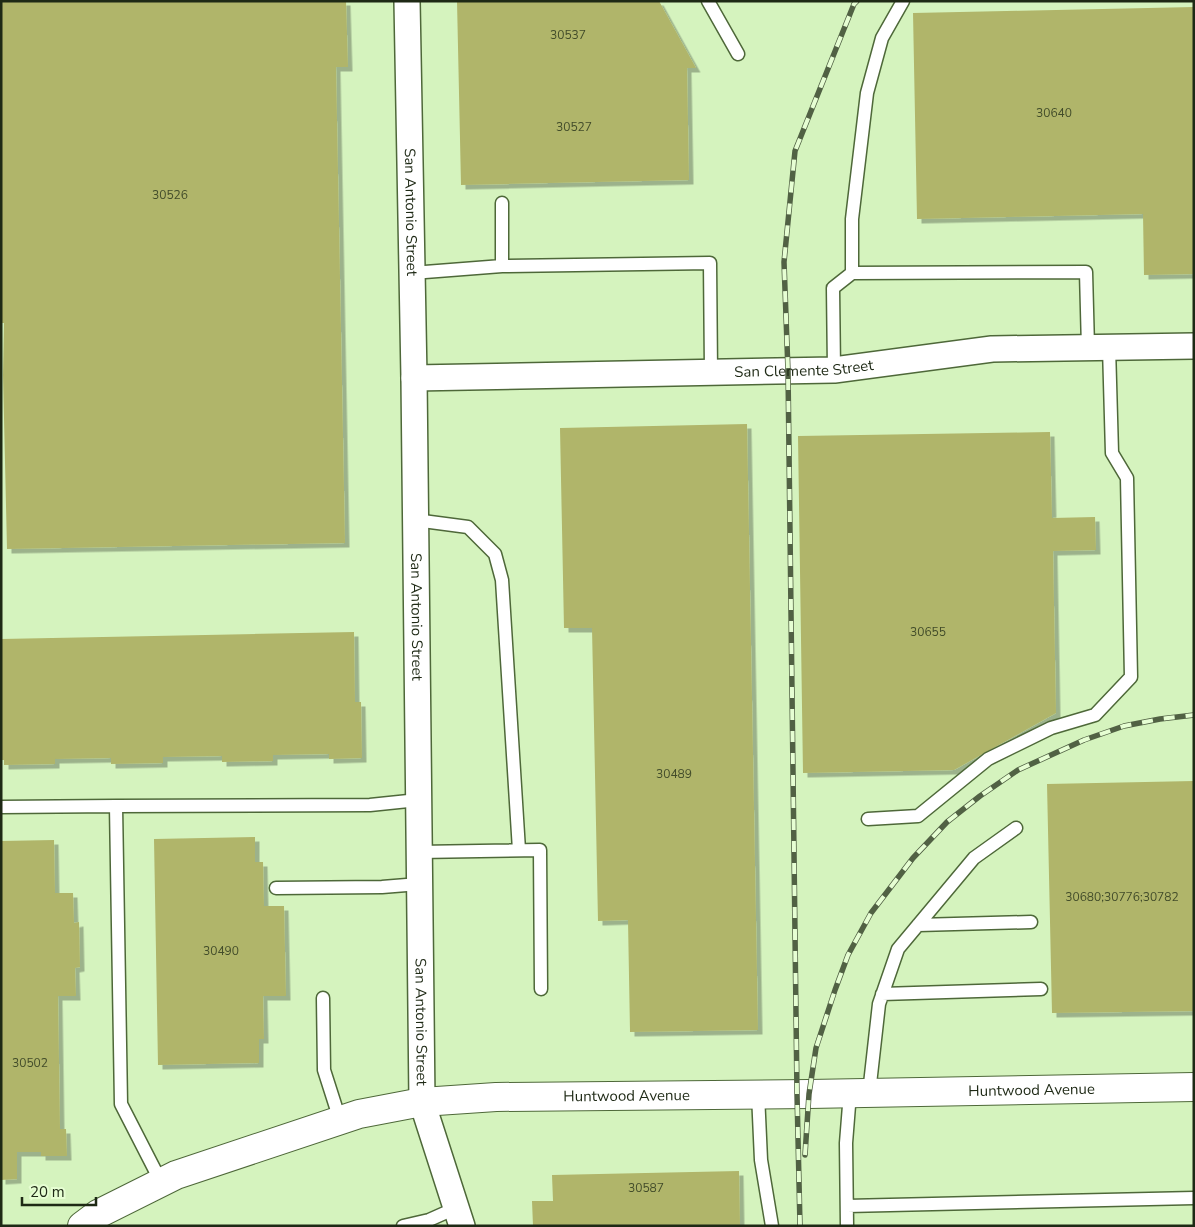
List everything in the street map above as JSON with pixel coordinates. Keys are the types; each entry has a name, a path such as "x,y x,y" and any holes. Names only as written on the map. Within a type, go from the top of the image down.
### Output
{"street":[{"name":"San Antonio Street","path":"407,1 414,378 422,1102 459,1217"},
{"name":"San Clemente Street","path":"414,378 834,370 992,349 1194,346"},
{"name":"Huntwood Avenue","path":"82,1226 98,1214 176,1175 359,1114 422,1102 496,1097 1194,1088"}],"lane":[{"path":"708,1 738,54"},
{"path":"852,273 852,219 867,93 882,38 903,1"},
{"path":"502,203 502,266"},
{"path":"412,272 502,266 710,263 711,372"},
{"path":"834,370 833,288 852,273 1086,272 1112,452 1127,478 1131,677 1095,715 1050,728 988,760 918,816 868,819"},
{"path":"415,520 468,527 495,554 502,580 519,850"},
{"path":"1,807 370,804 418,800"},
{"path":"116,806 121,1104 161,1182"},
{"path":"847,1226 846,1143 878,1004 898,949 974,858 1016,828"},
{"path":"419,852 540,850 541,990"},
{"path":"276,888 382,887 420,884"},
{"path":"918,925 1030,922"},
{"path":"882,994 1041,989"},
{"path":"323,998 324,1070 340,1120"},
{"path":"758,1094 761,1160 772,1226"},
{"path":"847,1206 1194,1198"},
{"path":"403,1226 429,1220 459,1217"}],"building":[{"path":"1,1 346,1 348,67 336,67 345,543 7,549 3,375 4,323 1,323"},
{"path":"457,1 659,1 696,68 687,68 689,180 461,185"},
{"path":"1194,7 1194,274 1144,275 1143,214 917,219 913,13"},
{"path":"747,424 758,1030 630,1032 628,920 598,921 592,628 564,628 560,428"},
{"path":"1050,432 1052,518 1095,517 1096,550 1053,551 1056,713 954,770 803,773 798,436"},
{"path":"354,632 355,702 361,702 362,758 329,759 329,754 273,755 273,761 222,762 222,756 163,757 163,763 111,764 111,758 55,759 55,764 4,765 4,760 1,760 1,639"},
{"path":"1194,781 1194,1011 1052,1013 1047,784"},
{"path":"255,837 255,862 263,862 264,906 284,906 286,996 263,996 264,1039 259,1039 259,1063 158,1065 154,839"},
{"path":"54,840 55,893 73,893 74,923 79,922 80,967 75,968 76,996 58,996 60,1129 66,1129 67,1156 41,1156 41,1152 17,1152 17,1179 1,1180 1,841"},
{"path":"739,1171 740,1226 533,1226 532,1201 553,1201 552,1175"}],"railway":[{"path":"800,1226 788,371 784,262 795,151 854,4 857,1"},
{"path":"805,1155 809,1094 816,1048 835,990 848,955 871,913 913,858 947,822 1018,770 1084,740 1124,726 1194,715"}]}
